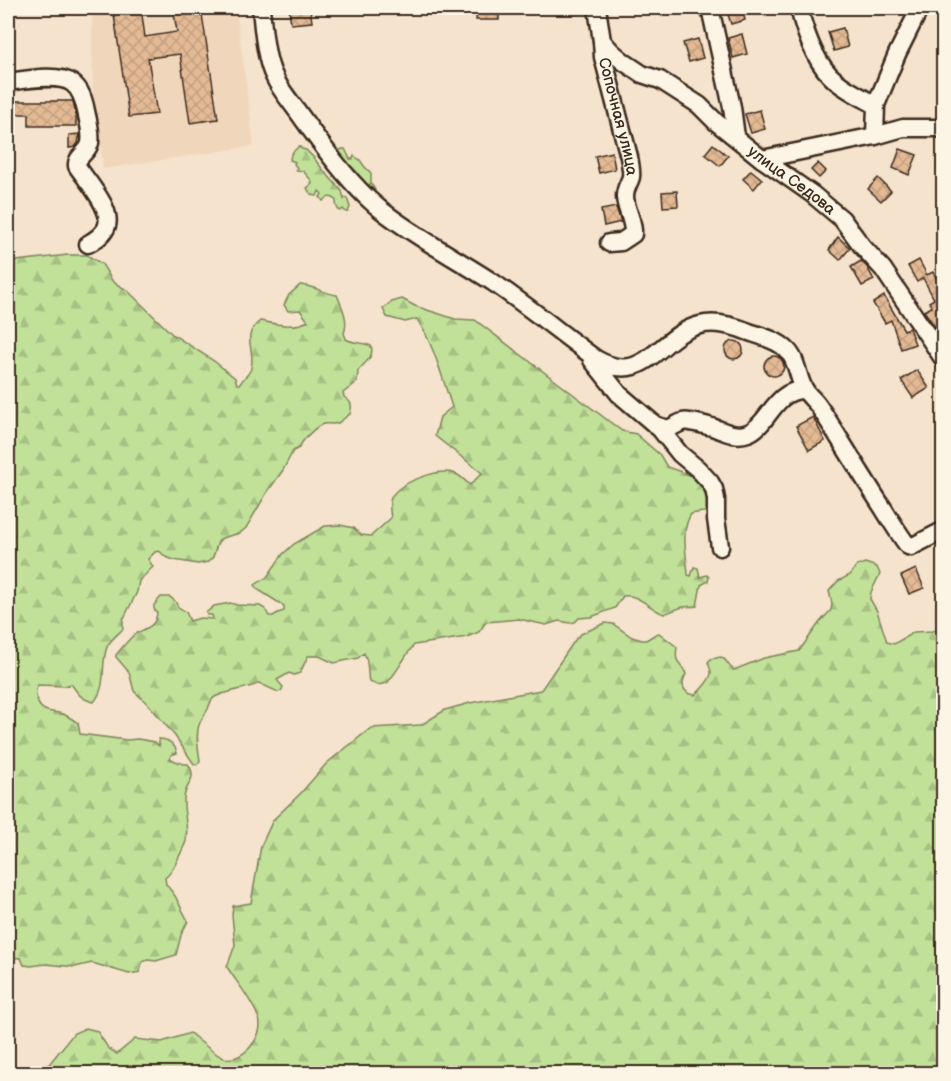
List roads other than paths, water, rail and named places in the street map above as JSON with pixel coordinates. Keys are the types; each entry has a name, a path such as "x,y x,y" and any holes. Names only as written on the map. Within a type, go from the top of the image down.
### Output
{"street":[{"path":"261,8 266,54 277,83 321,143 366,196 387,215 492,282 605,364 633,367 647,361 688,329 707,324 731,326 766,338 786,349 793,358 805,390 824,415 907,546 911,547 944,530"},
{"name":"Сопочная улица","path":"597,8 603,57 631,176 625,196 633,230 632,236 609,243"},
{"path":"710,8 732,107 736,137"},
{"path":"799,8 804,28 820,64 836,81 876,105"},
{"path":"875,136 876,105 897,54 920,8"},
{"name":"улица Седова","path":"602,41 624,62 642,74 660,80 699,105 716,122 762,159 812,194 842,219 883,270 944,360"},
{"path":"8,82 42,78 64,79 74,84 82,98 90,134 90,145 76,162 99,197 108,222 103,233 88,244"},
{"path":"762,159 875,136 903,128 944,130"},
{"path":"579,346 600,367 619,394 655,425 713,487 720,547"},
{"path":"655,425 670,428 679,422 687,421 710,426 730,434 742,435 756,428 772,408 790,393 805,390"}]}
